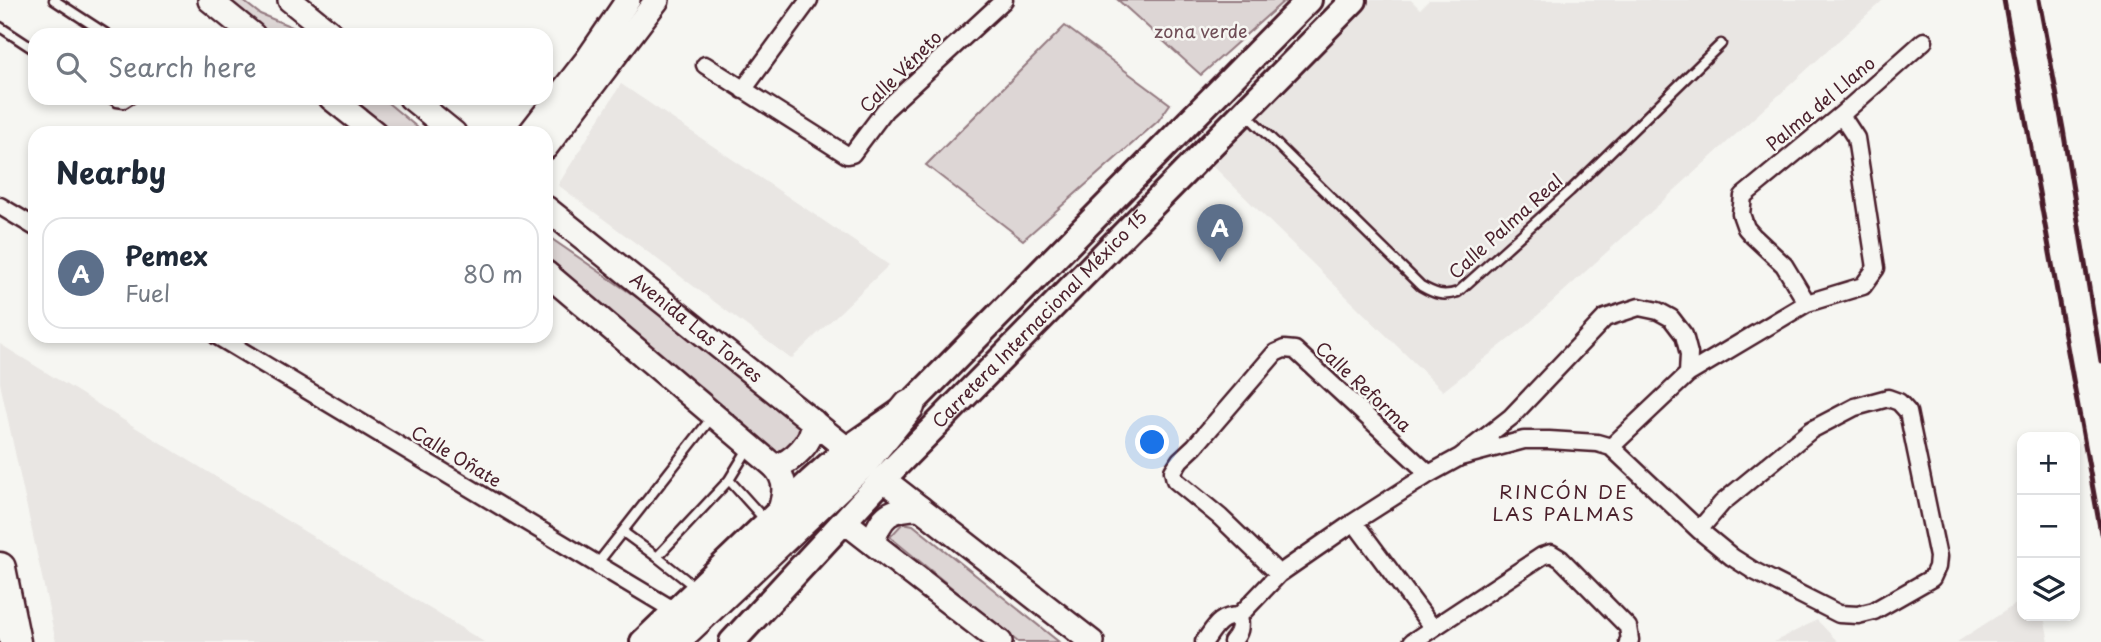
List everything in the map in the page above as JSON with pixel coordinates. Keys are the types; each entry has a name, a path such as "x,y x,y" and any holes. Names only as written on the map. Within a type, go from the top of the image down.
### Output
{"highway":[{"path":"673,642 863,462 909,406"},
{"path":"0,568 15,642"}],"main road":[{"name":"Carretera Internacional México 15","path":"773,516 847,449 909,406 1309,0"},
{"name":"Carretera Internacional México 15","path":"732,642 883,479 1354,0"},
{"path":"643,642 773,516"}],"street":[{"path":"209,0 244,28"},
{"path":"290,0 324,28"},
{"path":"553,103 628,0"},
{"path":"553,138 657,0"},
{"path":"705,65 743,90 809,0"},
{"name":"Calle Véneto","path":"743,90 842,154 852,154 885,110 1004,0"},
{"name":"Palma del Llano","path":"1808,303 1784,265 1746,228 1741,214 1743,196 1841,115 1924,41"},
{"path":"340,105 366,126"},
{"path":"420,105 445,126"},
{"path":"535,126 552,105"},
{"path":"1611,447 1688,374 1808,303 1863,286 1871,277 1876,268 1856,138 1841,115"},
{"path":"0,206 28,223"},
{"name":"Avenida Las Torres","path":"553,214 847,449"},
{"path":"553,279 775,467 785,488 773,516"},
{"path":"1204,642 1221,620 1228,616 1239,616 1279,574 1354,522 1460,457 1511,417 1605,318 1639,307 1658,311 1671,318 1684,335 1689,354 1688,374"},
{"name":"Calle Oñate","path":"229,343 675,611"},
{"name":"Calle Reforma","path":"1279,574 1220,517 1175,480 1173,471 1275,353 1284,349 1296,350 1429,474"},
{"path":"1460,457 1524,440 1561,440 1611,447 1699,530 1732,557 1839,614 1858,615 1874,611 1931,579 1937,567 1908,412 1899,402 1888,398 1855,407 1811,430 1722,503 1699,530"},
{"path":"1511,417 1511,431 1524,440"},
{"path":"775,467 796,456 812,431 813,421"},
{"path":"883,479 1092,642"},
{"path":"873,544 877,527 888,515 901,508 920,508"},
{"path":"844,521 1000,642"},
{"path":"1354,522 1432,628"},
{"path":"1412,642 1542,556 1551,554 1561,559 1628,627 1629,641"},
{"path":"1232,642 1239,634 1239,616"}],"lane":[{"path":"54,0 97,28"},
{"path":"0,27 28,45"},
{"name":"Calle Palma Real","path":"1244,112 1421,286 1435,294 1446,296 1458,292 1527,232 1721,44"},
{"path":"597,564 713,416"},
{"path":"657,557 729,481 750,447"},
{"path":"729,481 773,516"},
{"path":"623,532 698,589"}],"shaded area":[{"path":"1368,0 1411,0 1420,9 1429,0 1883,0 1527,325 1443,391 1213,166"},
{"path":"621,84 889,265 791,359 558,185"},
{"path":"0,344 484,642 56,642 0,383"},
{"path":"2017,603 2017,621 2045,621 2049,642 1957,642"},
{"path":"1817,620 1838,642 1774,642"}],"green space":[{"path":"201,0 242,0 260,14 295,28 237,28"},
{"name":"zona verde","path":"1118,0 1285,0 1201,75"},
{"path":"1065,26 1170,104 1158,121 1023,240 926,165"},
{"path":"336,105 390,105 416,126 363,126"},
{"path":"553,240 645,303 801,425 794,445 778,454 750,447 553,282"},
{"path":"903,523 913,525 1059,642 1018,642 890,537"}],"railway":[{"path":"2004,0 2101,533"},
{"path":"2039,0 2101,361"}],"place":[{"name":"Pemex","path":"1220,262"}],"district":[{"name":"RINCÓN DE LAS PALMAS","path":"1564,503"}]}
